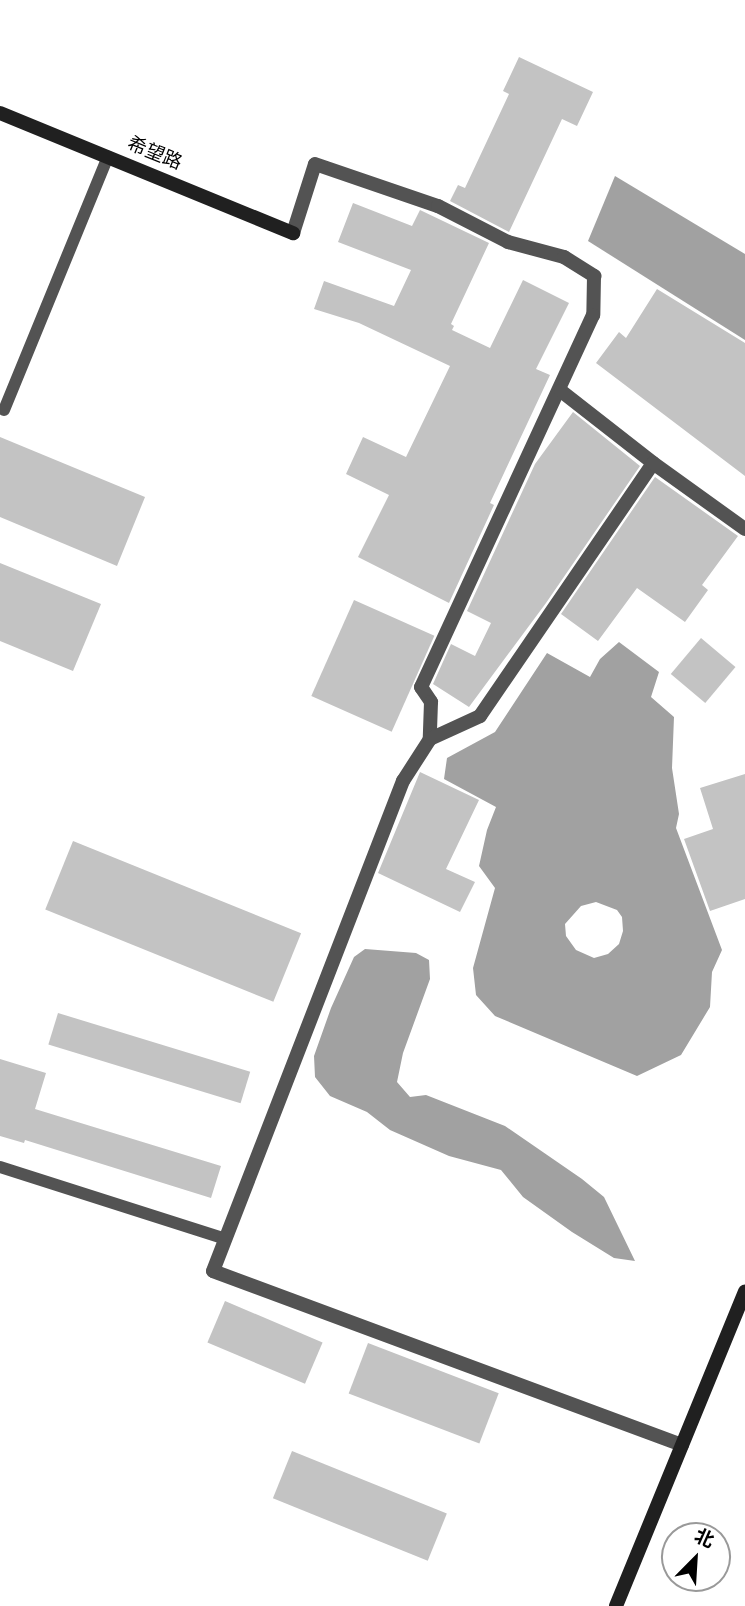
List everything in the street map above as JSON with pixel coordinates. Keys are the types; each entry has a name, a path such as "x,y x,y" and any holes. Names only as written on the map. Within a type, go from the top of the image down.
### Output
{"street":[{"name":"希望路","path":"0,113 293,233 315,164 439,206 508,242 564,257 594,276 593,315 561,391"},
{"path":"682,1445 213,1271 403,781 430,739 431,702 421,687 561,391 653,463 745,529"},
{"path":"430,739 480,716 653,463"},
{"path":"616,1606 745,1291"}],"lane":[{"path":"4,410 108,158"},
{"path":"0,1167 226,1239"}],"shaded area":[{"path":"615,176 745,254 745,340 588,241"},
{"path":"619,642 659,672 651,697 674,717 672,768 679,814 676,828 722,950 712,972 710,1007 681,1055 637,1076 495,1016 476,995 473,968 495,888 479,866 487,830 496,807 444,779 447,758 495,732 547,653 590,677 600,659","holes":["596,902 617,910 622,917 623,931 619,944 608,954 594,958 576,950 566,936 565,924 581,906"]},
{"path":"365,949 416,953 429,960 430,979 403,1053 397,1082 410,1097 426,1095 505,1126 582,1179 604,1197 635,1261 614,1258 572,1232 523,1197 501,1170 449,1156 390,1130 367,1112 330,1096 315,1077 314,1056 331,1008 354,957"}],"building":[{"path":"519,57 593,92 577,126 562,119 509,232 450,201 458,185 465,188 509,94 503,91"},
{"path":"353,203 412,226 420,210 489,243 451,324 454,326 452,330 490,348 523,280 569,303 536,369 550,375 490,503 494,505 449,603 358,557 389,495 346,474 363,437 406,457 450,366 359,323 314,309 324,281 394,306 411,270 338,242"},
{"path":"657,289 745,343 745,476 596,363 619,332 626,338"},
{"path":"573,412 640,466 546,603 469,707 433,684 451,644 475,656 491,623 467,611 535,464"},
{"path":"0,437 145,497 117,566 0,517"},
{"path":"655,477 738,536 702,585 708,590 685,622 637,588 598,641 561,614"},
{"path":"0,563 101,604 73,671 0,641"},
{"path":"354,600 434,636 392,732 311,696"},
{"path":"701,638 735,667 705,703 671,674"},
{"path":"420,772 479,800 446,869 475,882 460,912 378,873"},
{"path":"745,774 745,899 710,911 684,839 713,829 700,788"},
{"path":"73,841 301,933 273,1002 45,910"},
{"path":"58,1013 250,1072 241,1103 48,1045"},
{"path":"0,1059 46,1073 35,1109 221,1166 211,1198 25,1140 24,1143 0,1136"},
{"path":"225,1301 323,1342 305,1384 207,1342"},
{"path":"368,1343 499,1393 479,1444 349,1393"},
{"path":"292,1451 447,1514 428,1561 273,1498"}]}
